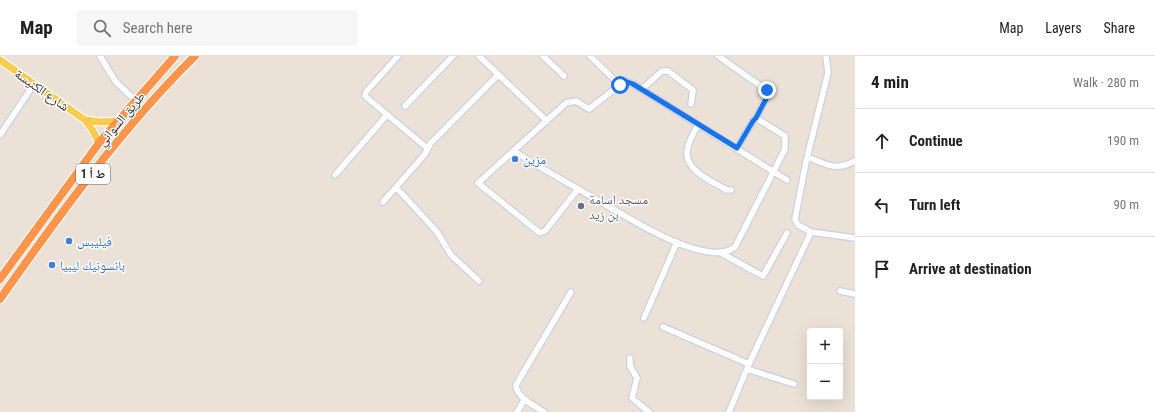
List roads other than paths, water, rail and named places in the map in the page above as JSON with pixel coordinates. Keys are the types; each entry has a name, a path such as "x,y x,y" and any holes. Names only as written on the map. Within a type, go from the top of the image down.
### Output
{"highway":[{"name":"طريق السواني","path":"0,278 99,143 175,56"},
{"name":"طريق السواني","path":"0,299 114,144 195,56"}],"main road":[{"name":"شارع الكنيسة","path":"0,60 85,120 99,143"},
{"path":"85,120 100,122 118,121"}],"street":[{"path":"100,56 116,82 135,100"},
{"path":"398,56 365,94 366,99 427,148"},
{"path":"405,106 453,56"},
{"path":"479,56 547,121"},
{"path":"543,56 564,76"},
{"path":"590,56 620,85"},
{"path":"718,56 769,92 756,118 737,148"},
{"path":"826,56 828,73 807,157 795,219 798,225 811,232 855,238"},
{"path":"642,89 662,71 668,71 693,90 691,104"},
{"path":"383,202 426,154 427,148 498,75"},
{"path":"578,189 545,231 540,233 478,183 570,101 576,101 589,109 625,81 642,89 787,180"},
{"path":"0,135 34,84"},
{"path":"336,175 386,116"},
{"path":"514,151 630,219 678,242 690,247 728,252 735,247 774,172 784,149 786,138 756,118"},
{"path":"698,125 687,151 690,164 701,175 727,190 732,190"},
{"path":"807,157 822,164 836,167 855,161"},
{"path":"396,187 437,232 452,255 479,281"},
{"path":"729,412 748,367 811,232"},
{"path":"721,252 763,276 787,233"},
{"path":"644,318 678,242"},
{"path":"840,291 855,294"},
{"path":"544,412 525,399 516,389 517,381 571,292"},
{"path":"663,327 748,367 794,384"},
{"path":"630,358 630,366 637,378 632,398 649,412"},
{"path":"517,412 525,399"}],"place":[{"name":"مزين","path":"515,159"},
{"name":"مسجد اسامة بن زيد","path":"581,206"},
{"name":"فيليبس","path":"69,241"},
{"name":"بانسونيك ليبيا","path":"52,265"}]}
